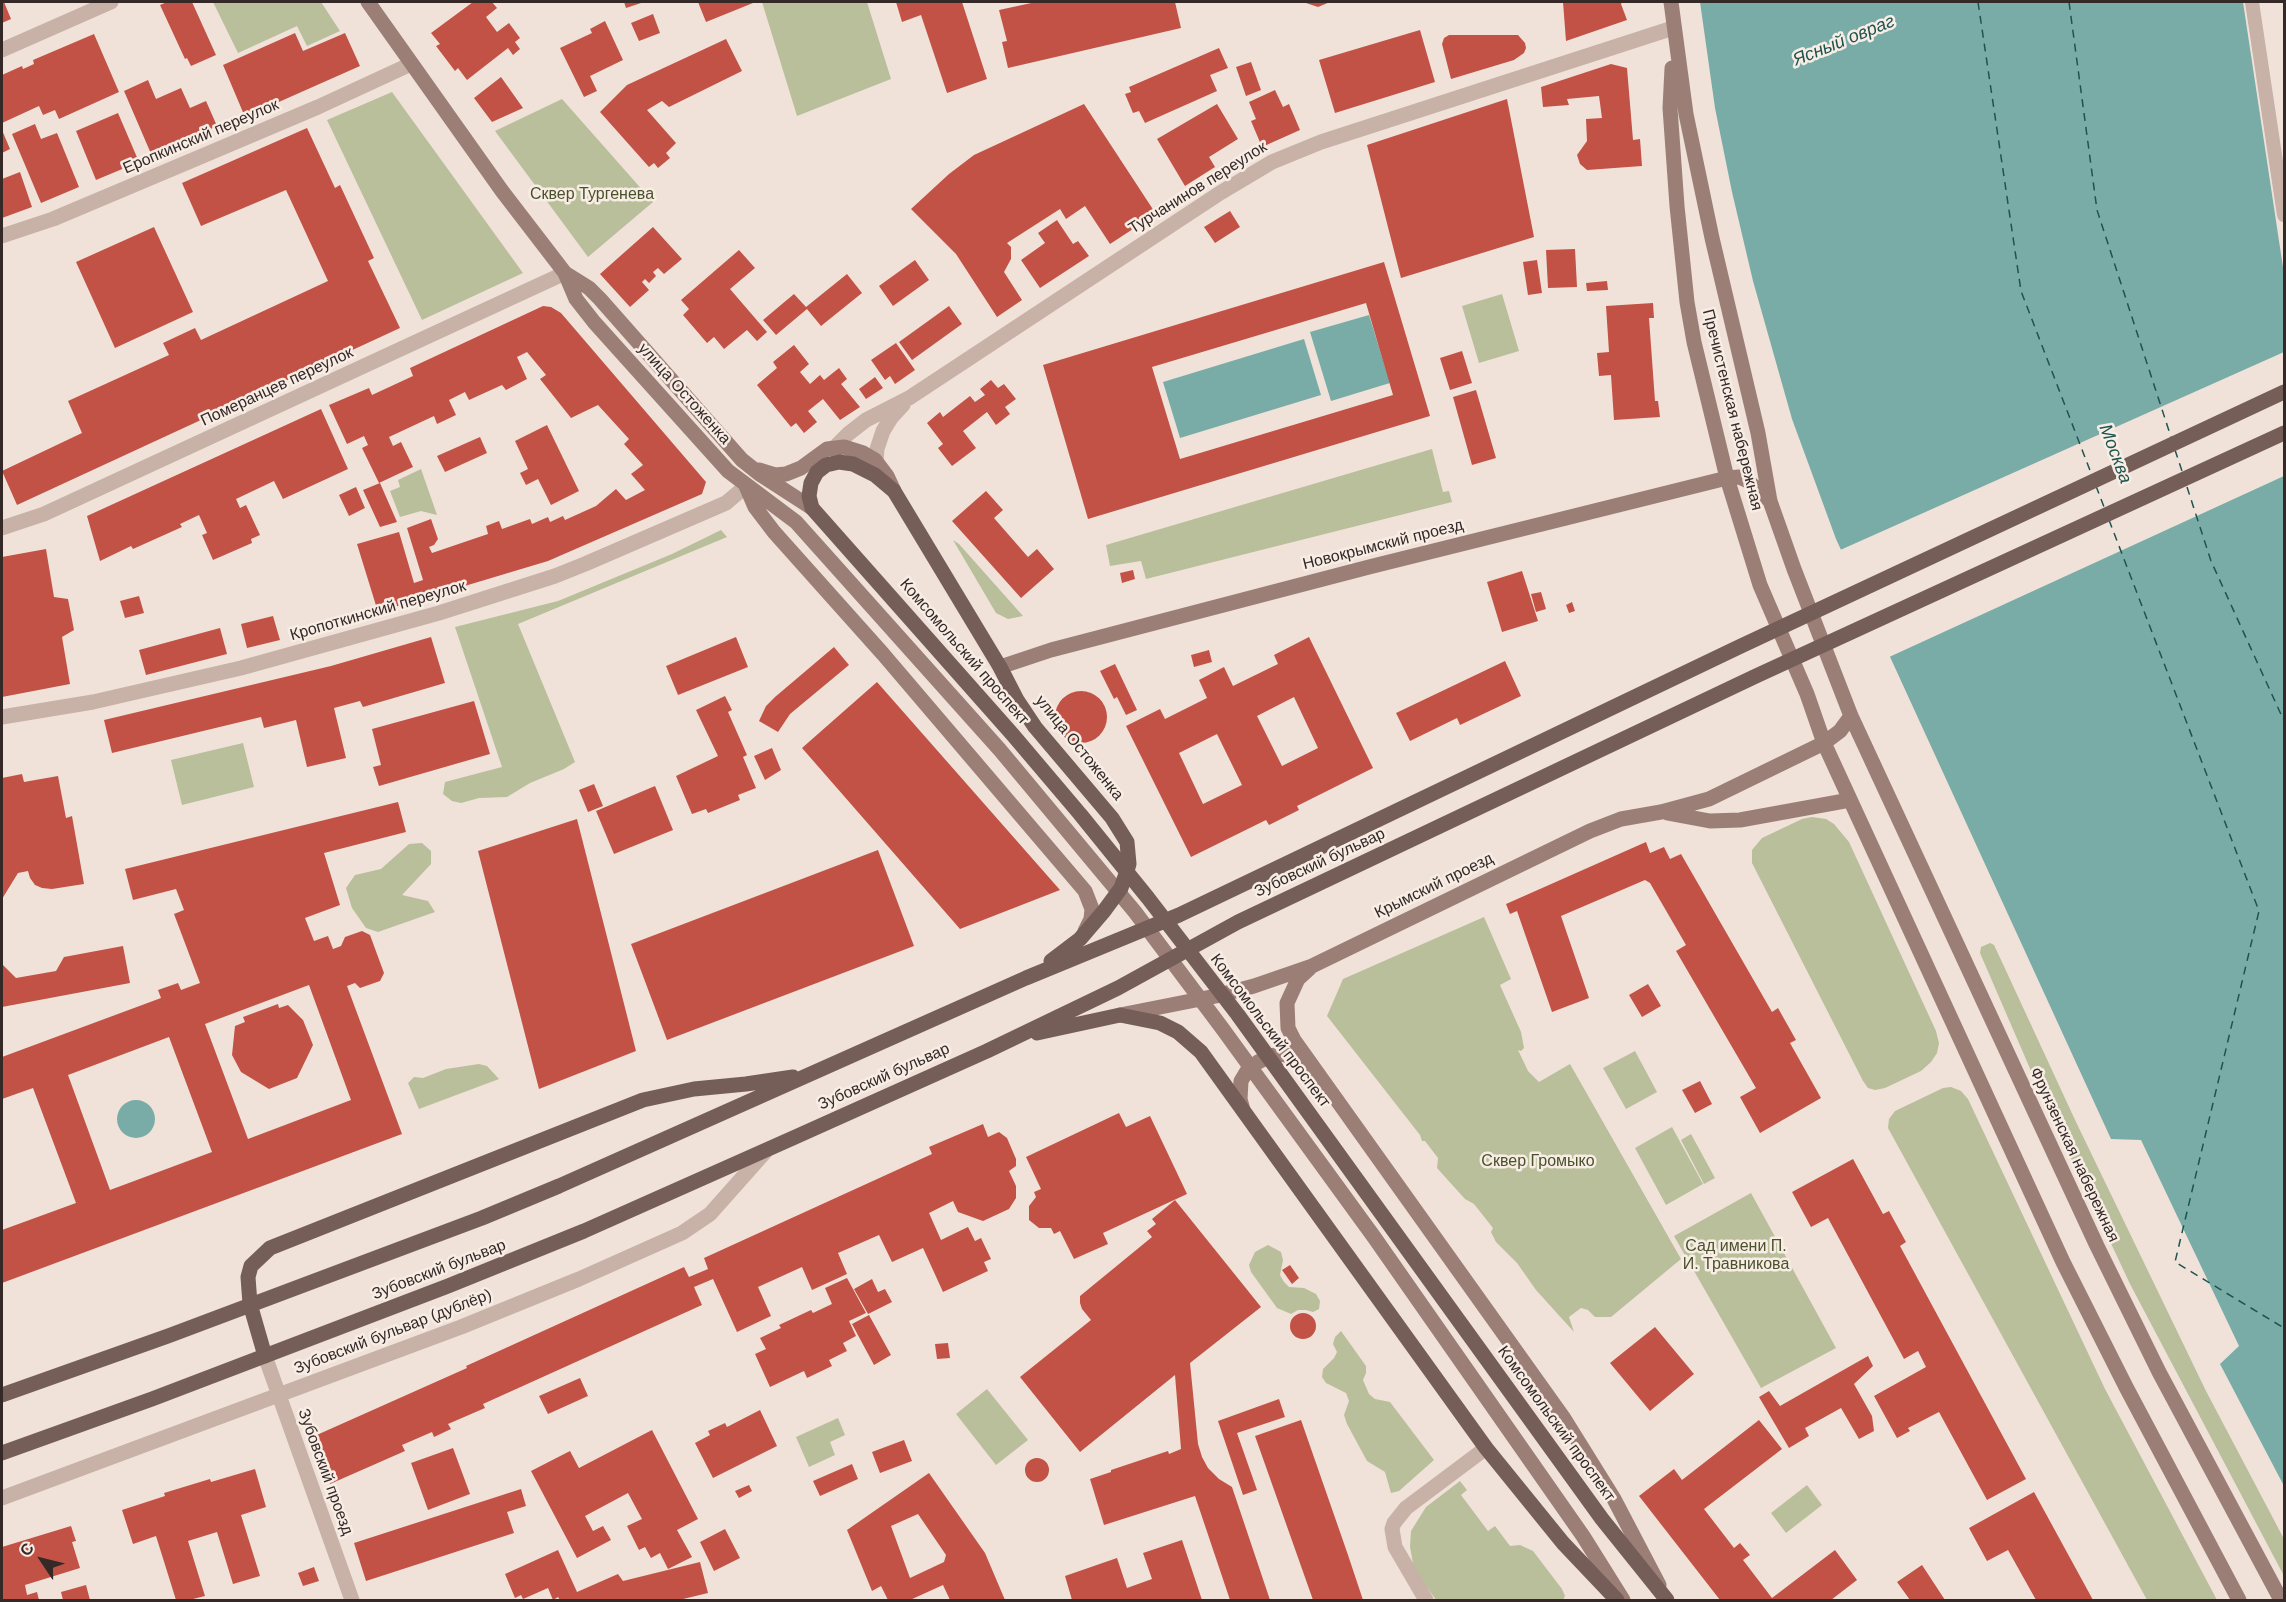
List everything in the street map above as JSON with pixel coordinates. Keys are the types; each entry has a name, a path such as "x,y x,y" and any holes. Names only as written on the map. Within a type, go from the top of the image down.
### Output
{"main road":[{"name":"улица Остоженка","path":"368,2 502,191 565,273 576,299 594,322 728,471 796,522 939,680 1135,912 1368,1228 1521,1445 1623,1600"},
{"name":"Пречистенская набережная","path":"1671,2 1686,114 1758,433 1770,501 1851,716"},
{"name":"Пречистенская набережная","path":"1674,32 1670,108 1677,206 1687,302 1694,342 1727,478 1760,585 1824,743"},
{"name":"улица Остоженка","path":"565,273 589,288 600,299 748,466 812,508"},
{"name":"Зубовский бульвар","path":"2,1395 160,1339 482,1218 1026,978 1179,915 1741,646 2284,392"},
{"name":"Зубовский бульвар","path":"2,1453 448,1286 584,1231 766,1151 1118,988 1238,922 1756,676 2284,433"},
{"name":"улица Остоженка","path":"835,447 852,449 875,468 894,491 1000,667 1017,700 1035,727 1112,818 1127,842 1129,864 1121,888 1104,911 1080,939 1057,958 1026,978"},
{"path":"748,466 775,475 786,474 801,468 827,449 835,447"},
{"name":"улица Остоженка","path":"812,508 809,496 811,483 817,472 826,465 839,462 875,468"},
{"path":"1727,478 1739,477 1748,481 1770,501"},
{"name":"Новокрымский проезд","path":"1000,667 1051,650 1358,570 1727,478"},
{"path":"746,486 755,507 774,532 883,654 1085,891 1090,901 1091,918 1080,939"},
{"name":"Комсомольский проспект","path":"812,508 1013,735 1148,898 1238,1015 1602,1519 1667,1600"},
{"name":"Крымский проезд","path":"1011,1039 1216,996 1312,966 1590,831 1621,819 1661,812 1709,799 1824,743 1840,730 1851,716"},
{"name":"Фрунзенская набережная","path":"1851,716 2097,1246 2159,1372 2281,1600"},
{"path":"1824,743 2063,1262 2126,1387 2239,1600"},
{"path":"1661,812 1710,821 1740,820 1851,800"},
{"path":"1312,966 1298,979 1287,1003 1288,1028 1294,1040 1563,1417 1614,1499 1667,1600"},
{"path":"1120,1015 1160,1023 1178,1032 1201,1052 1486,1448 1563,1543 1617,1600"},
{"path":"1243,1110 1240,1099 1241,1081 1247,1071 1258,1062 1270,1056 1282,1054 1299,1059 1313,1069"},
{"path":"266,1356 249,1304 248,1277 251,1266 270,1248 643,1101 694,1089 746,1084 813,1073"}],"street":[{"path":"2,50 111,2"},
{"path":"2252,2 2284,215"},
{"name":"Турчанинов переулок","path":"835,447 866,420 909,398 1220,193 1272,162 1321,142 1674,32"},
{"name":"Еропкинский переулок","path":"2,236 53,219 191,161 318,107 411,64"},
{"name":"Померанцев переулок","path":"2,528 44,514 565,273"},
{"name":"Турчанинов переулок","path":"875,468 884,431 891,418 909,398"},
{"name":"Кропоткинский переулок","path":"2,717 93,702 241,668 449,610 585,564 726,503 746,486"},
{"name":"Зубовский бульвар (дублёр)","path":"2,1498 461,1327 579,1279 682,1233 710,1214 766,1151"},
{"name":"Зубовский проезд","path":"266,1356 352,1600"},
{"path":"1426,1600 1395,1547 1392,1529 1394,1523 1406,1508 1486,1448"}],"green space":[{"path":"213,2 321,2 340,31 307,46 297,26 238,53"},
{"path":"762,2 867,2 891,79 797,116"},
{"path":"392,92 523,273 422,320 327,120"},
{"name":"Сквер Тургенева","path":"562,99 653,202 588,257 495,131"},
{"path":"1502,294 1519,351 1479,363 1462,306"},
{"path":"1432,449 1443,492 1449,491 1452,502 1146,579 1141,561 1110,566 1106,545"},
{"path":"421,469 437,515 421,511 400,517 390,491 400,487 398,480"},
{"path":"721,530 727,537 518,624 575,762 530,783 507,797 479,798 461,803 452,801 443,794 445,782 502,767 455,627 558,601 672,554"},
{"path":"953,540 1023,616 1008,619 996,613"},
{"path":"243,743 254,787 182,805 171,760"},
{"path":"1812,817 1826,819 1834,824 1849,842 1936,1031 1939,1043 1937,1053 1931,1062 1921,1071 1885,1088 1875,1090 1868,1088 1863,1081 1752,863 1752,850 1762,838 1802,819"},
{"path":"422,843 431,851 431,864 402,895 428,901 435,912 378,932 366,928 352,908 346,888 355,875 381,869 409,844"},
{"name":"Сквер Громыко","path":"1484,917 1511,979 1500,985 1521,1032 1524,1048 1521,1051 1518,1050 1528,1071 1539,1082 1570,1064 1681,1259 1611,1317 1595,1317 1588,1310 1581,1308 1569,1317 1574,1332 1536,1290 1517,1263 1496,1242 1491,1232 1493,1228 1474,1204 1465,1199 1437,1168 1438,1158 1425,1141 1422,1141 1420,1135 1327,1016 1343,979"},
{"path":"1990,943 1994,945 2076,1122 2206,1391 2284,1539 2284,1576 2130,1284 2041,1094 1980,953 1981,947"},
{"path":"1635,1051 1657,1092 1626,1109 1603,1068"},
{"path":"479,1064 487,1066 499,1079 419,1109 408,1083 414,1077 423,1078 446,1069"},
{"path":"1951,1087 1961,1091 1968,1099 2105,1389 2217,1600 2147,1600 1888,1128 1889,1119 1895,1111 1943,1088"},
{"path":"1672,1127 1703,1184 1666,1205 1635,1148"},
{"path":"1691,1134 1715,1178 1704,1184 1681,1140"},
{"name":"Сад имени П. И. Травникова","path":"1751,1193 1836,1348 1761,1388 1674,1236"},
{"path":"1268,1245 1281,1252 1283,1260 1280,1275 1284,1282 1289,1287 1304,1288 1316,1294 1320,1301 1319,1309 1313,1312 1298,1310 1291,1314 1277,1308 1251,1272 1249,1265 1255,1252"},
{"path":"1341,1331 1366,1366 1363,1380 1369,1394 1375,1399 1390,1402 1434,1460 1399,1491 1391,1493 1385,1472 1367,1461 1344,1415 1349,1401 1346,1393 1326,1383 1322,1377 1323,1369 1337,1352 1333,1344 1335,1337"},
{"path":"987,1389 1028,1440 996,1465 956,1414"},
{"path":"838,1418 845,1435 830,1442 835,1455 809,1467 796,1437"},
{"path":"1460,1481 1467,1490 1461,1495 1488,1531 1495,1526 1510,1546 1520,1545 1533,1551 1562,1589 1565,1596 1563,1600 1436,1600 1414,1569 1410,1547 1411,1531 1426,1507"},
{"path":"1807,1485 1822,1505 1786,1533 1771,1513"}],"water":[{"path":"1700,2 2243,2 2284,274 2284,1486 2220,1364 2239,1346 2141,1140 2111,1139 1836,539 1792,419 1753,281 1715,108"},
{"path":"1369,315 1390,383 1331,401 1310,332"},
{"path":"1304,339 1321,395 1180,438 1163,382"},
{"path":"136,1100 150,1105 155,1119 150,1133 136,1138 122,1133 117,1119 122,1105"}],"pier":[{"path":"2284,352 2284,476 1887,658 1838,551"}],"building":[{"path":"2,2 11,19 2,23"},
{"path":"167,2 192,2 216,55 191,66 187,58 185,59 160,5"},
{"path":"473,2 492,2 497,8 486,17 497,32 509,23 520,38 515,42 520,49 513,55 508,48 467,80 458,68 455,71 436,46 440,44 431,33"},
{"path":"624,2 644,2 626,8"},
{"path":"698,2 752,2 753,3 706,22"},
{"path":"896,2 962,2 987,79 947,93 921,15 902,22"},
{"path":"1036,2 1175,2 1181,28 1008,68 1002,42 1007,41 999,10"},
{"path":"1303,2 1330,2 1318,7"},
{"path":"1563,2 1622,2 1627,20 1566,41"},
{"path":"653,14 660,33 639,41 631,23"},
{"path":"605,21 623,60 590,76 597,91 584,97 560,48 592,33 590,29"},
{"path":"1420,30 1435,82 1335,113 1319,60"},
{"path":"295,33 303,51 345,33 360,66 245,117 223,65"},
{"path":"94,34 119,92 59,119 55,110 43,115 39,106 2,123 2,75 22,66 23,69 34,64 33,60"},
{"path":"1449,35 1518,35 1526,48 1524,53 1514,60 1451,79 1442,44 1444,38"},
{"path":"726,39 742,71 669,107 662,101 647,110 676,143 666,153 670,158 658,168 654,163 649,167 600,112 627,85"},
{"path":"1219,48 1228,68 1210,75 1217,91 1145,123 1139,111 1133,113 1125,94 1131,92 1129,87"},
{"path":"1251,62 1261,90 1246,96 1236,67"},
{"path":"1611,64 1627,68 1633,140 1640,139 1642,166 1587,170 1580,164 1577,155 1587,141 1586,119 1602,118 1599,96 1567,99 1569,105 1543,107 1541,87"},
{"path":"501,77 523,108 492,122 474,98"},
{"path":"148,80 156,99 181,88 190,108 206,101 217,126 152,156 124,91"},
{"path":"1275,90 1283,107 1289,104 1300,130 1262,147 1251,121 1256,119 1249,102"},
{"path":"1507,99 1534,237 1401,278 1367,145"},
{"path":"1084,104 1156,214 1110,244 1085,206 1066,219 1060,209 1007,243 1011,247 1011,259 1004,272 1022,300 997,317 956,254 911,209 949,174 974,155"},
{"path":"1217,104 1238,139 1209,157 1215,167 1185,186 1157,139"},
{"path":"118,113 139,162 96,180 76,131"},
{"path":"35,124 41,139 57,133 79,187 41,203 12,134"},
{"path":"307,128 335,188 340,185 374,258 368,261 400,328 17,505 2,471 82,433 68,401 169,355 163,343 195,328 201,340 328,281 286,190 201,226 182,183"},
{"path":"2,130 10,149 2,153"},
{"path":"20,172 32,207 2,218 2,179"},
{"path":"1230,211 1240,227 1215,243 1204,227"},
{"path":"1057,220 1073,244 1078,241 1089,256 1040,288 1021,260 1045,243 1038,233"},
{"path":"154,227 193,312 115,348 76,262"},
{"path":"653,227 682,259 664,274 658,268 653,272 656,276 649,283 645,279 642,282 649,290 630,307 600,274"},
{"path":"1575,249 1577,287 1548,288 1546,250"},
{"path":"739,250 755,268 730,289 767,332 757,341 747,330 724,349 714,337 707,343 683,315 689,309 681,300"},
{"path":"915,260 929,280 893,306 879,286"},
{"path":"1537,260 1542,293 1528,295 1523,262"},
{"path":"1384,262 1430,416 1088,519 1043,365","holes":["1366,303 1393,395 1180,459 1152,367"]},
{"path":"847,274 862,293 821,326 807,309 776,335 763,320 794,294 806,307"},
{"path":"1607,281 1608,290 1587,291 1586,283"},
{"path":"1653,303 1654,318 1649,318 1655,401 1658,401 1660,417 1614,420 1611,375 1599,376 1597,353 1609,352 1606,306"},
{"path":"543,306 551,307 561,313 706,482 702,494 548,561 378,612 357,544 399,532 414,583 423,580 407,528 431,519 438,539 434,545 429,547 432,553 488,534 486,526 499,521 502,529 530,519 532,524 548,517 550,522 563,516 565,520 596,506 616,489 626,500 645,490 631,474 643,465 624,444 629,439 598,405 571,418 540,379 546,375 527,352 517,357 527,379 506,390 502,385 469,400 465,392 449,400 456,415 437,424 434,416 389,437 393,446 401,442 413,467 379,483 362,448 368,445 364,436 347,444 329,405 369,388 372,395 413,376 410,368"},
{"path":"949,306 962,324 912,360 899,342"},
{"path":"896,343 915,370 895,384 890,376 885,380 871,360"},
{"path":"794,345 809,364 800,372 810,384 820,375 824,380 839,368 847,379 841,384 860,407 840,420 823,399 808,411 817,422 804,433 796,423 791,427 757,385 777,368 773,362"},
{"path":"1462,351 1472,383 1450,390 1440,358"},
{"path":"875,377 883,388 866,399 859,389"},
{"path":"991,380 998,388 1004,384 1016,399 1005,407 1010,414 996,425 987,412 963,431 976,448 952,466 938,448 943,444 927,423 940,412 943,417 970,396 975,402 985,395 980,389"},
{"path":"1476,390 1496,458 1472,465 1453,397"},
{"path":"321,409 348,469 283,499 274,481 236,499 240,508 246,505 260,535 251,539 252,543 213,560 202,535 207,533 199,515 180,524 182,527 133,549 131,546 100,561 87,516"},
{"path":"547,425 579,491 551,505 538,479 526,485 520,473 528,469 515,441"},
{"path":"480,437 487,453 445,472 437,456"},
{"path":"380,483 397,522 380,527 363,490"},
{"path":"356,487 365,508 349,516 339,495"},
{"path":"986,491 1003,510 994,518 1028,557 1037,549 1054,569 1021,598 952,521"},
{"path":"46,549 54,597 68,599 74,630 62,637 70,684 2,697 2,557"},
{"path":"1133,570 1135,579 1122,583 1120,573"},
{"path":"1522,571 1538,621 1502,632 1487,582"},
{"path":"1541,592 1546,609 1536,612 1531,594"},
{"path":"139,596 144,613 125,618 120,601"},
{"path":"1572,602 1575,611 1569,613 1566,605"},
{"path":"273,616 280,640 247,648 241,624"},
{"path":"220,628 227,654 146,675 139,650"},
{"path":"431,637 445,683 363,707 360,701 334,708 346,758 307,767 296,720 264,728 261,717 112,753 104,720 331,666"},
{"path":"736,637 748,667 678,695 666,666"},
{"path":"1309,637 1373,768 1297,806 1299,810 1269,825 1266,820 1191,857 1126,726 1160,709 1165,719 1207,698 1199,680 1224,667 1233,686 1278,664 1274,655","holes":["1294,697 1318,748 1282,766 1257,716","1217,734 1242,785 1203,804 1179,753"]},
{"path":"834,647 849,665 790,714 778,732 759,721 766,706 775,697"},
{"path":"1209,650 1212,662 1194,667 1191,655"},
{"path":"1505,661 1521,696 1460,725 1457,718 1410,741 1396,713"},
{"path":"1115,664 1137,710 1126,715 1117,697 1114,699 1100,671"},
{"path":"877,682 1060,890 960,929 802,748"},
{"path":"1081,691 1091,693 1099,699 1105,707 1107,717 1105,727 1099,735 1091,741 1081,743 1071,741 1063,735 1057,727 1055,717 1057,707 1063,699 1071,693"},
{"path":"725,696 732,710 728,712 747,755 743,757 756,788 738,795 740,800 708,813 706,809 692,814 676,776 718,756 696,710"},
{"path":"474,701 490,754 379,786 373,767 381,765 372,729"},
{"path":"772,748 781,770 765,780 754,756"},
{"path":"22,774 24,782 58,776 66,818 72,816 84,884 52,889 42,888 35,885 28,871 18,873 2,899 2,778"},
{"path":"594,784 603,806 588,812 579,790"},
{"path":"655,786 673,830 614,854 596,811"},
{"path":"398,802 406,832 324,853 340,905 305,918 314,941 328,936 333,949 341,946 345,937 362,931 370,935 384,973 380,981 360,988 355,983 347,986 402,1134 2,1283 2,1230 76,1203 33,1088 2,1099 2,1057 161,998 158,990 178,983 181,990 200,983 174,914 184,910 176,889 133,900 125,869","holes":["309,985 351,1100 248,1139 205,1024","169,1037 212,1152 110,1190 68,1075"]},
{"path":"577,819 636,1051 539,1089 478,851"},
{"path":"1646,842 1650,853 1664,847 1670,859 1681,854 1772,1012 1778,1008 1796,1040 1790,1043 1821,1098 1760,1133 1740,1097 1756,1088 1676,951 1686,945 1650,883 1645,880 1561,916 1589,998 1552,1012 1517,911 1510,914 1506,904"},
{"path":"878,850 914,946 667,1040 631,944"},
{"path":"123,946 130,983 2,1007 2,964 16,978 56,971 64,957"},
{"path":"1648,984 1661,1006 1642,1017 1629,995"},
{"path":"278,1004 279,1008 288,1005 303,1020 313,1045 297,1078 269,1089 241,1072 232,1055 235,1026 245,1022 243,1017"},
{"path":"1700,1081 1712,1104 1695,1113 1682,1090"},
{"path":"1119,1113 1126,1127 1150,1116 1187,1194 1103,1233 1108,1244 1074,1259 1060,1231 1054,1234 1051,1228 1039,1228 1029,1220 1029,1206 1036,1197 1034,1192 1041,1189 1026,1157"},
{"path":"983,1124 988,1137 999,1132 1007,1138 1016,1159 1016,1166 1009,1171 1016,1186 1016,1198 1009,1209 983,1221 958,1212 953,1201 929,1213 941,1240 968,1227 975,1241 981,1238 991,1259 984,1262 988,1271 943,1292 923,1248 892,1262 879,1235 838,1253 847,1274 812,1290 802,1267 758,1287 771,1316 737,1332 713,1279 694,1287 702,1305 483,1404 485,1408 448,1424 451,1429 434,1437 432,1432 402,1445 405,1451 330,1484 310,1438 684,1267 689,1277 708,1269 704,1258 932,1154 929,1147"},
{"path":"1853,1159 1883,1214 1889,1211 1906,1242 1900,1246 2026,1479 1987,1500 1939,1412 1908,1428 1910,1431 1897,1438 1874,1396 1926,1367 1918,1351 1904,1359 1828,1218 1811,1227 1792,1192"},
{"path":"1175,1200 1261,1307 1190,1363 1198,1444 1202,1457 1208,1468 1219,1479 1232,1487 1270,1600 1230,1600 1195,1496 1104,1525 1090,1479 1168,1451 1169,1454 1181,1449 1175,1375 1080,1452 1020,1377 1091,1320 1082,1309 1080,1296 1152,1237 1147,1231 1156,1224 1152,1219"},
{"path":"1290,1265 1299,1278 1292,1284 1282,1270"},
{"path":"847,1278 866,1313 849,1321 856,1336 843,1343 847,1351 829,1360 832,1366 807,1378 804,1371 770,1387 755,1354 766,1349 760,1338 781,1328 779,1325 811,1310 813,1313 832,1304 825,1288"},
{"path":"872,1279 878,1292 885,1289 892,1302 868,1314 854,1289"},
{"path":"1303,1313 1312,1317 1316,1326 1312,1335 1303,1339 1294,1335 1290,1326 1294,1317"},
{"path":"869,1315 891,1355 874,1365 852,1324"},
{"path":"1655,1327 1694,1374 1650,1411 1610,1363"},
{"path":"948,1343 950,1358 937,1359 935,1344"},
{"path":"1868,1356 1873,1366 1854,1384 1872,1416 1874,1431 1859,1439 1841,1408 1805,1428 1809,1436 1789,1448 1759,1397 1769,1391 1780,1406"},
{"path":"580,1378 588,1396 548,1414 539,1396"},
{"path":"1279,1399 1285,1417 1237,1433 1257,1490 1243,1495 1218,1421"},
{"path":"760,1410 777,1446 713,1478 695,1443 710,1435 708,1431 725,1423 727,1427"},
{"path":"1301,1420 1363,1600 1313,1600 1255,1436"},
{"path":"1759,1420 1782,1449 1704,1509 1734,1548 1740,1543 1750,1555 1743,1560 1772,1598 1835,1550 1857,1580 1831,1600 1720,1600 1639,1496 1674,1469 1682,1480"},
{"path":"652,1430 698,1519 677,1530 692,1557 668,1569 660,1553 651,1558 645,1547 639,1550 627,1526 642,1519 628,1493 585,1516 593,1531 603,1526 611,1540 577,1558 531,1471 570,1451 579,1468"},
{"path":"904,1440 912,1461 880,1473 872,1452"},
{"path":"453,1448 470,1494 428,1510 411,1463"},
{"path":"1037,1458 1045,1462 1049,1470 1045,1478 1037,1482 1029,1478 1025,1470 1029,1462"},
{"path":"852,1464 858,1479 820,1496 813,1481"},
{"path":"255,1469 266,1507 241,1515 260,1576 233,1584 217,1532 188,1541 205,1596 176,1600 156,1536 133,1544 122,1510 165,1496 164,1493 210,1479 211,1482"},
{"path":"929,1473 985,1553 1005,1600 950,1600 943,1585 910,1600 888,1600 881,1586 872,1591 847,1530","holes":["918,1514 946,1555 944,1562 910,1578 891,1526"]},
{"path":"749,1485 752,1491 739,1498 735,1491"},
{"path":"521,1489 526,1506 507,1512 514,1533 366,1581 354,1543"},
{"path":"2034,1492 2093,1600 2036,1600 2008,1550 1987,1561 1969,1528"},
{"path":"71,1526 76,1541 72,1542 80,1568 25,1585 27,1595 37,1592 39,1600 2,1600 2,1547"},
{"path":"725,1529 740,1558 714,1571 700,1542"},
{"path":"1182,1540 1202,1600 1072,1600 1065,1576 1117,1558 1127,1588 1152,1579 1143,1553"},
{"path":"558,1550 577,1592 618,1574 623,1581 700,1562 708,1593 679,1600 560,1600 558,1597 553,1600 548,1588 523,1599 521,1595 515,1598 505,1574"},
{"path":"1922,1565 1945,1600 1910,1600 1897,1582"},
{"path":"314,1567 319,1581 303,1586 298,1573"},
{"path":"86,1585 90,1600 63,1600 61,1592"}],"ferry route":[{"path":"1978,2 2021,291 2091,473"},
{"path":"2069,2 2097,210 2171,437"},
{"path":"2175,450 2183,474"},
{"path":"2096,486 2104,507"},
{"path":"2187,487 2211,561 2284,721"},
{"path":"2109,520 2259,911 2175,1262 2284,1328"}],"water label":[{"name":"Ясный овраг","path":"1844,41"},
{"name":"Москва","path":"2115,454"}]}
